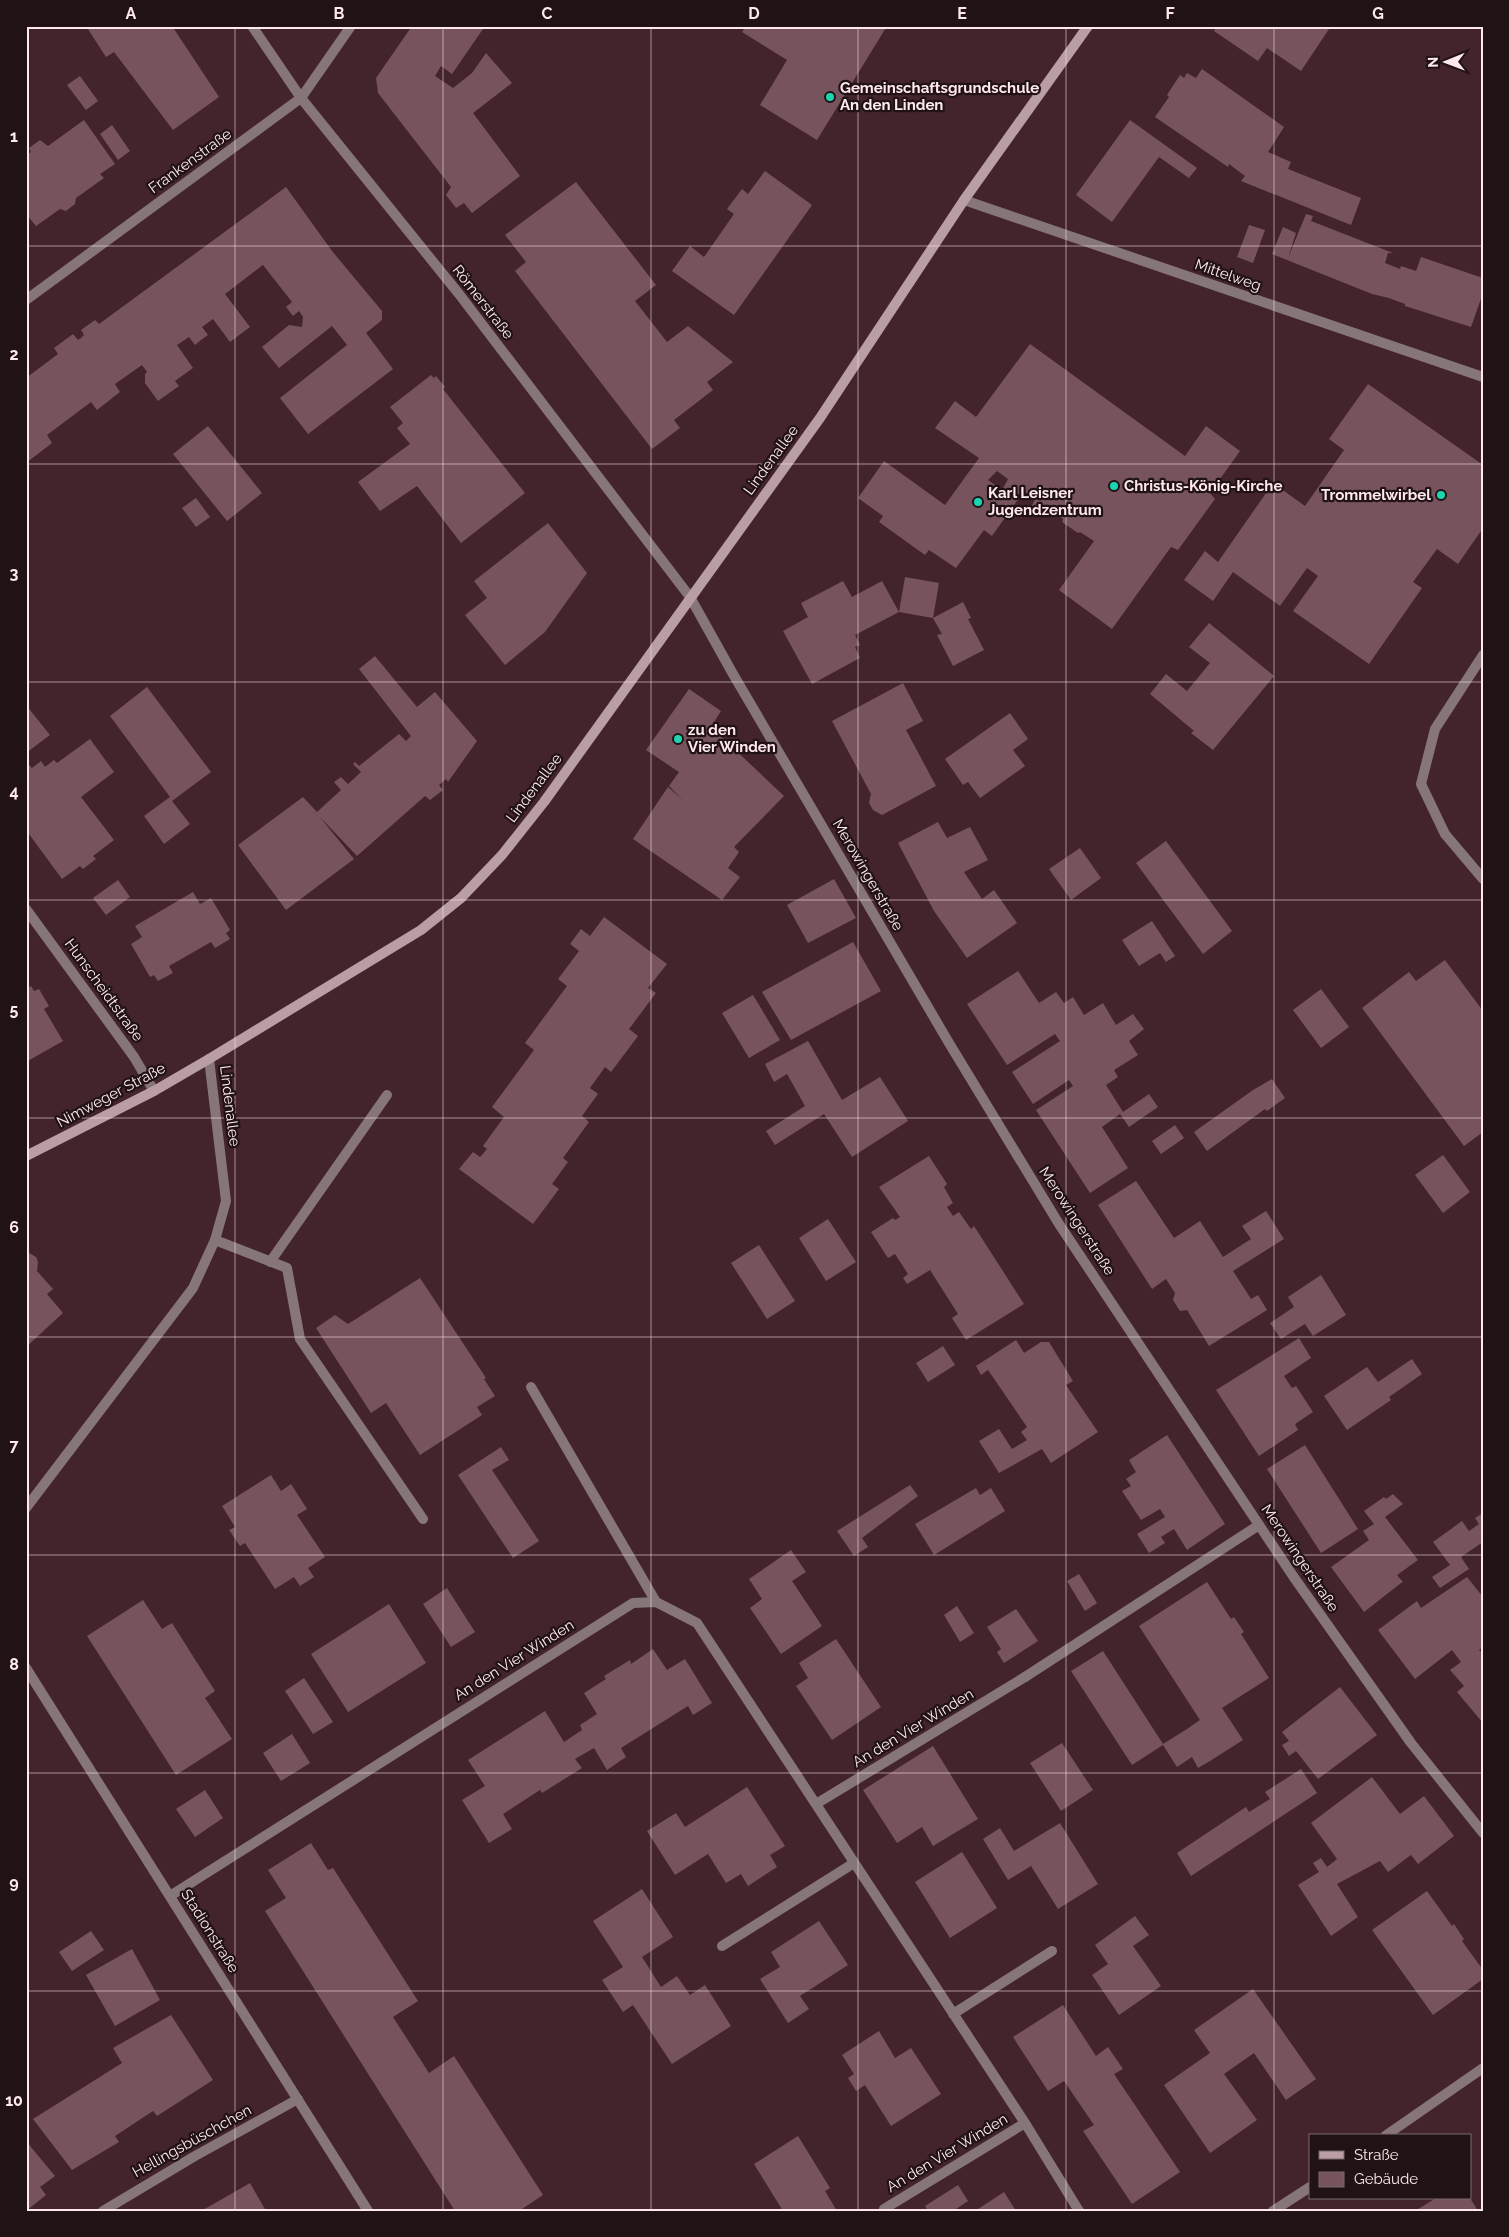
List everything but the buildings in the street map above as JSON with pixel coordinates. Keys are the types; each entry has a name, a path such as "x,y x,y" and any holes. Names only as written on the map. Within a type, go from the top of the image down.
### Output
{"main road":[{"name":"Lindenallee","path":"209,1059 421,930 461,898 502,855 544,802 820,418 964,200 1088,26"},
{"name":"Nimweger Straße","path":"26,1156 154,1091 209,1059"}],"street":[{"name":"Römerstraße","path":"252,26 301,98 459,294 690,597"},
{"name":"Frankenstraße","path":"26,300 301,98 351,26"},
{"name":"Mittelweg","path":"964,200 1483,377"},
{"name":"Merowingerstraße","path":"690,597 949,1043 1058,1224 1259,1525 1411,1743 1483,1833"},
{"path":"1483,655 1435,729 1421,784 1445,834 1483,880"},
{"name":"Hunscheidtstraße","path":"26,909 134,1057 154,1091"},
{"name":"Lindenallee","path":"26,1508 193,1288 215,1240 226,1200 209,1059"},
{"path":"270,1262 388,1095"},
{"path":"215,1240 287,1268 300,1339 422,1519"},
{"path":"531,1387 656,1602"},
{"name":"An den Vier Winden","path":"816,1804 1025,1677 1259,1525"},
{"name":"An den Vier Winden","path":"170,1896 633,1603 656,1602 697,1623 1025,2123 1079,2211"},
{"name":"Stadionstraße","path":"26,1668 368,2211"},
{"path":"722,1946 854,1863"},
{"path":"954,2014 1052,1951"},
{"path":"1388,2134 1483,2068"},
{"name":"Hellingsbüschchen","path":"103,2211 186,2160 298,2099"},
{"name":"An den Vier Winden","path":"884,2209 1025,2123"},
{"path":"1273,2211 1309,2188"}],"place":[{"name":"Gemeinschaftsgrundschule An den Linden","path":"830,97"},
{"name":"Christus-König-Kirche","path":"1114,486"},
{"name":"Trommelwirbel","path":"1441,495"},
{"name":"Karl Leisner Jugendzentrum","path":"978,502"},
{"name":"zu den Vier Winden","path":"678,739"}]}
